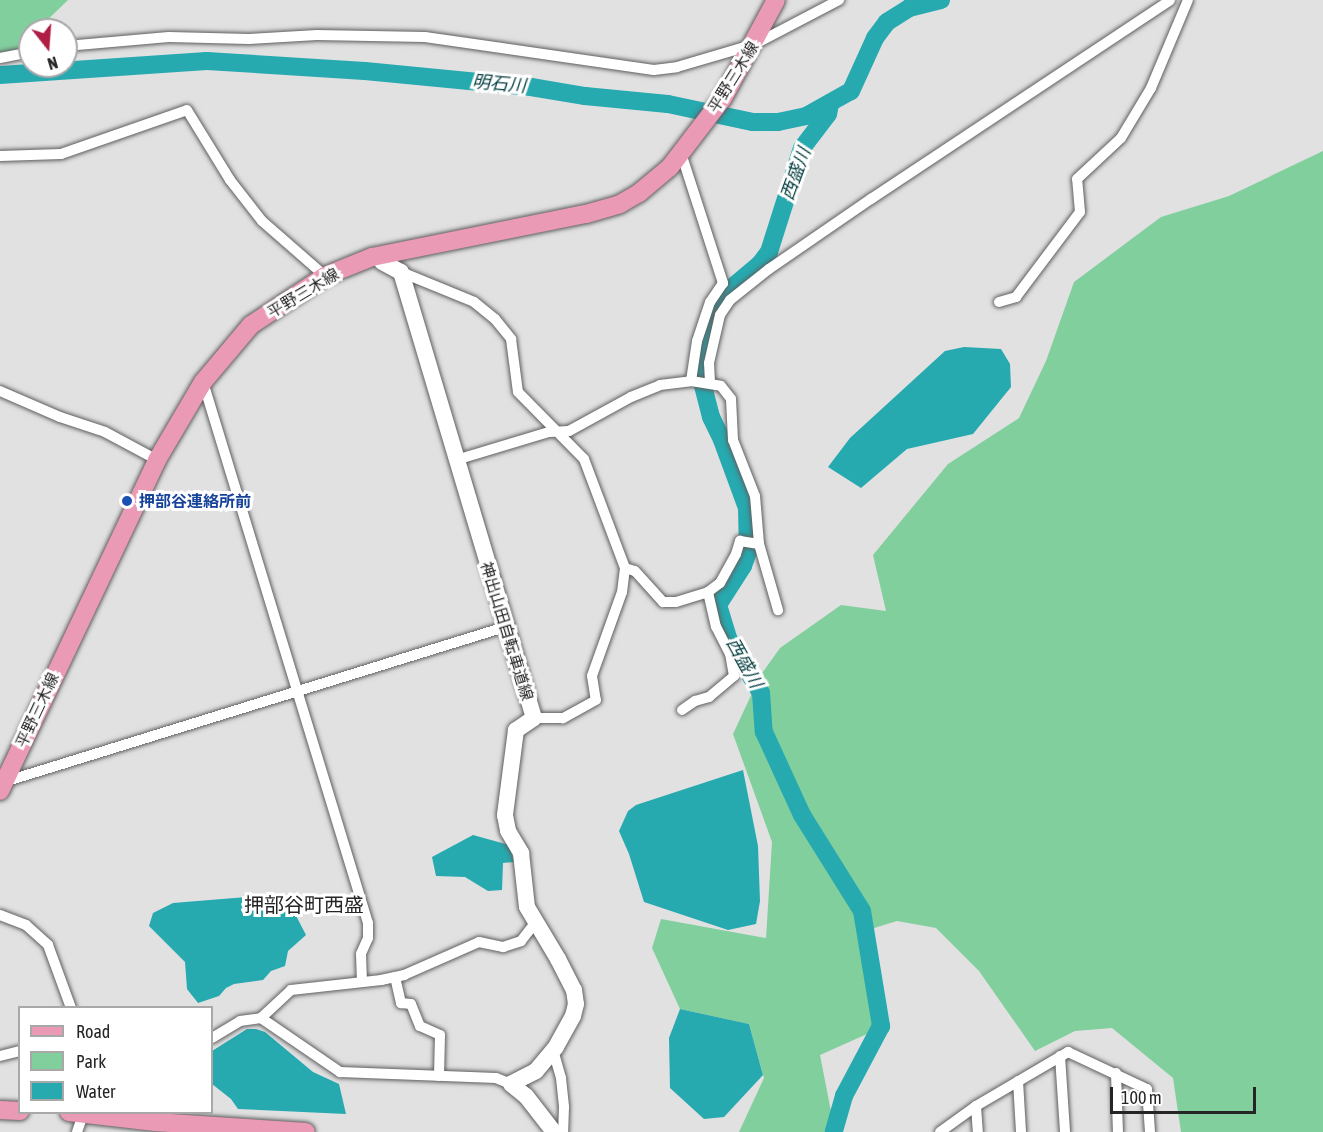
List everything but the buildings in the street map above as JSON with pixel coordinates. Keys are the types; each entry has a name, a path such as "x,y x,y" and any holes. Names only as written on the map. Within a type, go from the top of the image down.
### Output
{"main road":[{"name":"平野三木線","path":"1,786 157,460 203,382 251,325 325,276 377,260 586,214 620,204 639,193 670,167 723,98 755,44 776,0"},
{"path":"377,260 401,272"},
{"name":"神出山田自転車道線","path":"401,272 534,718 516,730 505,816 508,831 521,854 527,907 574,990 576,1004 573,1016 553,1050 536,1071 511,1084"},
{"path":"511,1084 526,1096 554,1132"},
{"path":"0,1110 18,1111"},
{"path":"98,1114 156,1118 211,1129 306,1132"}],"street":[{"path":"78,45 169,38 249,39 317,35 425,37 654,70 677,67 755,44 839,0"},
{"path":"710,382 710,363 720,315 730,300 770,269 871,199 1170,0"},
{"path":"999,302 1016,297 1080,212 1077,179 1120,138 1151,88 1188,0"},
{"path":"0,58 18,54"},
{"path":"0,156 61,154 187,110 230,180 262,221 325,276"},
{"path":"681,153 723,283 710,302 697,341 691,381"},
{"path":"401,272 474,302 495,319 511,339 518,392 584,459 625,568 622,592 592,675 596,700 563,718 534,718"},
{"path":"456,460 549,432 569,430 631,397 660,385 691,381 710,382 721,386 731,399 733,440 755,496 759,544 778,610"},
{"path":"203,382 368,923 368,938 361,954 362,981"},
{"path":"0,391 60,417 105,432 157,460"},
{"path":"625,568 635,571 663,602 676,602 708,592 720,583 736,554 740,541 759,544"},
{"path":"682,710 695,701 709,697 734,676 730,654 716,627 708,592"},
{"path":"1,786 297,690 506,627"},
{"path":"0,915 26,925 48,945 70,1006"},
{"path":"213,1037 240,1021 261,1018 291,990 395,977 479,942 503,947 520,941 535,923"},
{"path":"395,977 401,1003 411,1004 420,1026 440,1035 439,1077"},
{"path":"261,1018 340,1072 496,1078 511,1084"},
{"path":"553,1050 561,1078 564,1107 563,1132"},
{"path":"0,1056 18,1052"},
{"path":"940,1132 976,1106 1068,1052 1148,1089 1150,1132"},
{"path":"1060,1056 1065,1132"},
{"path":"1116,1074 1118,1132"},
{"path":"1018,1081 1021,1132"},
{"path":"976,1106 978,1132"},
{"path":"77,1132 84,1114"}],"green space":[{"path":"0,0 68,0 49,18 18,18 18,50 0,53"},
{"path":"1323,151 1323,1132 1181,1132 1173,1078 1112,1028 1075,1031 1035,1051 979,971 936,928 897,921 871,929 876,1030 820,1055 835,1132 739,1132 764,1078 749,1024 680,1009 652,948 661,919 766,938 772,842 733,734 760,676 780,648 841,605 886,611 873,555 948,464 1019,418 1046,361 1074,282 1161,217 1229,196"}],"water":[{"path":"964,347 1001,349 1010,364 1011,387 973,434 907,449 861,488 828,467 850,438 945,351"},
{"path":"743,770 758,846 760,901 756,924 728,930 644,902 619,831 628,811 636,805"},
{"path":"473,835 509,845 514,862 503,863 502,890 488,891 465,877 436,876 432,857"},
{"path":"281,896 290,904 306,935 288,951 285,966 271,971 263,980 234,984 226,988 219,996 198,1003 187,989 185,962 149,926 153,913 173,903"},
{"path":"680,1009 749,1024 763,1075 724,1117 704,1119 670,1088 669,1038"},
{"path":"247,1029 265,1032 313,1072 339,1084 346,1114 238,1109 231,1099 213,1085 213,1050"}],"waterway":[{"name":"明石川","path":"0,75 207,61 365,71 531,87 585,96 668,104 753,122 778,122 806,116 851,91 875,38 887,22 909,8 941,0"},
{"name":"西盛川","path":"830,104 828,114 802,148 769,252 760,264 722,296 713,313 704,347 701,378 711,417 747,508 748,552 743,566 718,605 729,640 761,693 764,732 802,815 862,911 881,1026 844,1096 834,1132"}],"place":[{"name":"押部谷連絡所前","path":"127,501"}],"district":[{"name":"押部谷町西盛","path":"304,904"}]}
